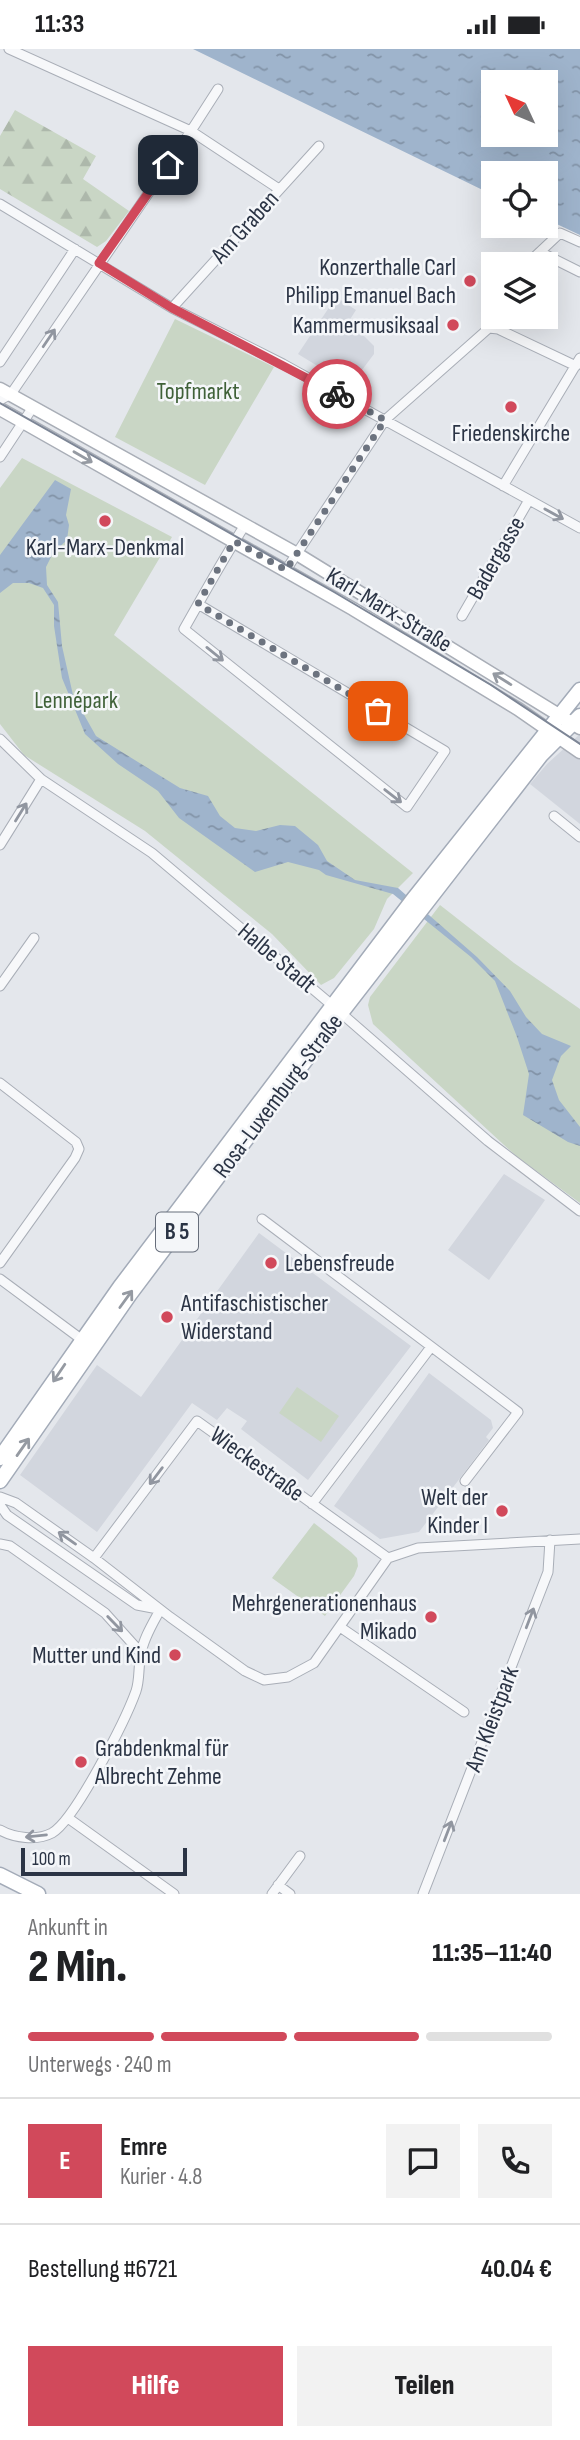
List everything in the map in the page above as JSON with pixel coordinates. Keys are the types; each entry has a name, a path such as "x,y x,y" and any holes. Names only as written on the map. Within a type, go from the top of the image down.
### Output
{"main road":[{"name":"B 5","path":"573,721 580,690"},
{"name":"Rosa-Luxemburg-Straße","path":"0,1458 81,1339 423,896 554,733 573,721"},
{"name":"Rosa-Luxemburg-Straße","path":"0,1481 86,1355 337,1009"},
{"path":"81,1339 87,1347 86,1355"},
{"path":"0,1875 38,1894"}],"street":[{"path":"9,49 191,131 279,189"},
{"path":"4,394 99,263 218,89"},
{"name":"Am Graben","path":"172,308 318,146"},
{"path":"0,204 172,308 385,420 580,528"},
{"path":"540,252 560,233 580,242"},
{"path":"0,362 75,249"},
{"path":"558,261 580,272"},
{"path":"286,570 385,420 488,329"},
{"path":"498,329 578,362 503,485"},
{"name":"Karl-Marx-Straße","path":"4,394 33,407 297,554 573,721"},
{"path":"0,457 33,407"},
{"name":"Karl-Marx-Straße","path":"0,409 286,570 554,733 580,752"},
{"name":"Badergasse","path":"462,616 529,500"},
{"path":"198,604 445,751 407,807 184,629 198,604 234,541 245,525"},
{"name":"Halbe Stadt","path":"0,739 41,779 152,853 488,1141 580,1211"},
{"path":"0,845 41,779"},
{"path":"554,816 580,837"},
{"path":"0,986 34,937"},
{"path":"0,1083 76,1142 79,1149 0,1263"},
{"path":"262,1219 518,1412 465,1481"},
{"path":"0,1279 81,1339"},
{"path":"312,1504 431,1346"},
{"name":"Wieckestraße","path":"94,1558 197,1421 388,1558"},
{"path":"0,1497 16,1503 245,1671 264,1680 288,1677 314,1663 388,1558 418,1548 580,1539"},
{"path":"0,1505 7,1515 137,1605 160,1610"},
{"name":"Am Kleistpark","path":"423,1894 548,1572 550,1541"},
{"path":"0,1544 10,1545 105,1612 141,1653"},
{"path":"0,1831 7,1835 39,1837 55,1831 68,1818 120,1729 136,1690 141,1653 160,1610"},
{"path":"340,1627 464,1712"},
{"path":"68,1818 174,1894"},
{"path":"272,1894 300,1856"},
{"path":"278,1885 290,1894"}],"shaded area":[{"path":"336,297 356,310 349,321 374,346 374,354 350,386 298,354"},
{"path":"580,734 580,824 530,784 547,764"},
{"path":"504,1174 545,1200 489,1280 448,1250"},
{"path":"259,1233 411,1346 308,1480 241,1429 247,1421 227,1408 217,1420 192,1403 97,1532 20,1475 97,1365 141,1397"},
{"path":"429,1373 491,1420 493,1428 486,1437 489,1440 419,1532 380,1539 334,1506"}],"green space":[{"path":"15,110 96,156 83,179 129,211 106,241 97,247 0,189 0,136"},
{"name":"Topfmarkt","path":"175,319 274,367 205,485 115,437"},
{"name":"Lennépark","path":"22,458 172,537 114,635 413,873 387,899 374,929 334,978 321,985 272,934 145,831 24,755 0,724 0,488"},
{"path":"440,905 514,963 580,1009 580,1203 516,1156 373,1024 368,1005 370,997"},
{"path":"297,1387 339,1416 321,1442 279,1413"},
{"path":"314,1523 351,1552 357,1558 358,1566 354,1576 325,1616 272,1578"}],"water":[{"path":"193,49 580,49 580,235 558,225 558,161 481,161 481,189"},
{"path":"55,480 71,489 66,515 69,525 67,540 53,553 46,567 47,585 58,602 62,646 73,695 96,736 180,788 208,796 220,816 235,828 256,831 280,825 295,826 318,845 327,861 355,880 398,888 477,957 510,991 526,1017 542,1034 571,1046 561,1056 552,1080 559,1100 580,1127 580,1146 568,1142 523,1115 529,1074 517,1037 495,981 471,957 393,894 288,862 255,872 179,818 158,791 118,764 85,734 62,678 54,626 54,605 43,588 29,583 13,583 0,593 0,555"}],"tram line":[{"path":"0,403 334,592 491,685 580,744"}],"way so far":[{"path":"337,394 385,420 286,570 234,541 198,604 378,711"}],"place":[{"name":"Konzerthalle Carl Philipp Emanuel Bach","path":"470,281"},
{"name":"Kammermusiksaal","path":"453,325"},
{"name":"Friedenskirche","path":"511,407"},
{"name":"Karl-Marx-Denkmal","path":"105,521"},
{"name":"Lebensfreude","path":"271,1263"},
{"name":"Antifaschistischer Widerstand","path":"167,1317"},
{"name":"Welt der Kinder I","path":"502,1511"},
{"name":"Mehrgenerationenhaus Mikado","path":"431,1617"},
{"name":"Mutter und Kind","path":"175,1655"},
{"name":"Grabdenkmal für Albrecht Zehme","path":"81,1762"}],"route":[{"path":"168,165 99,263 172,308 337,394"}]}
